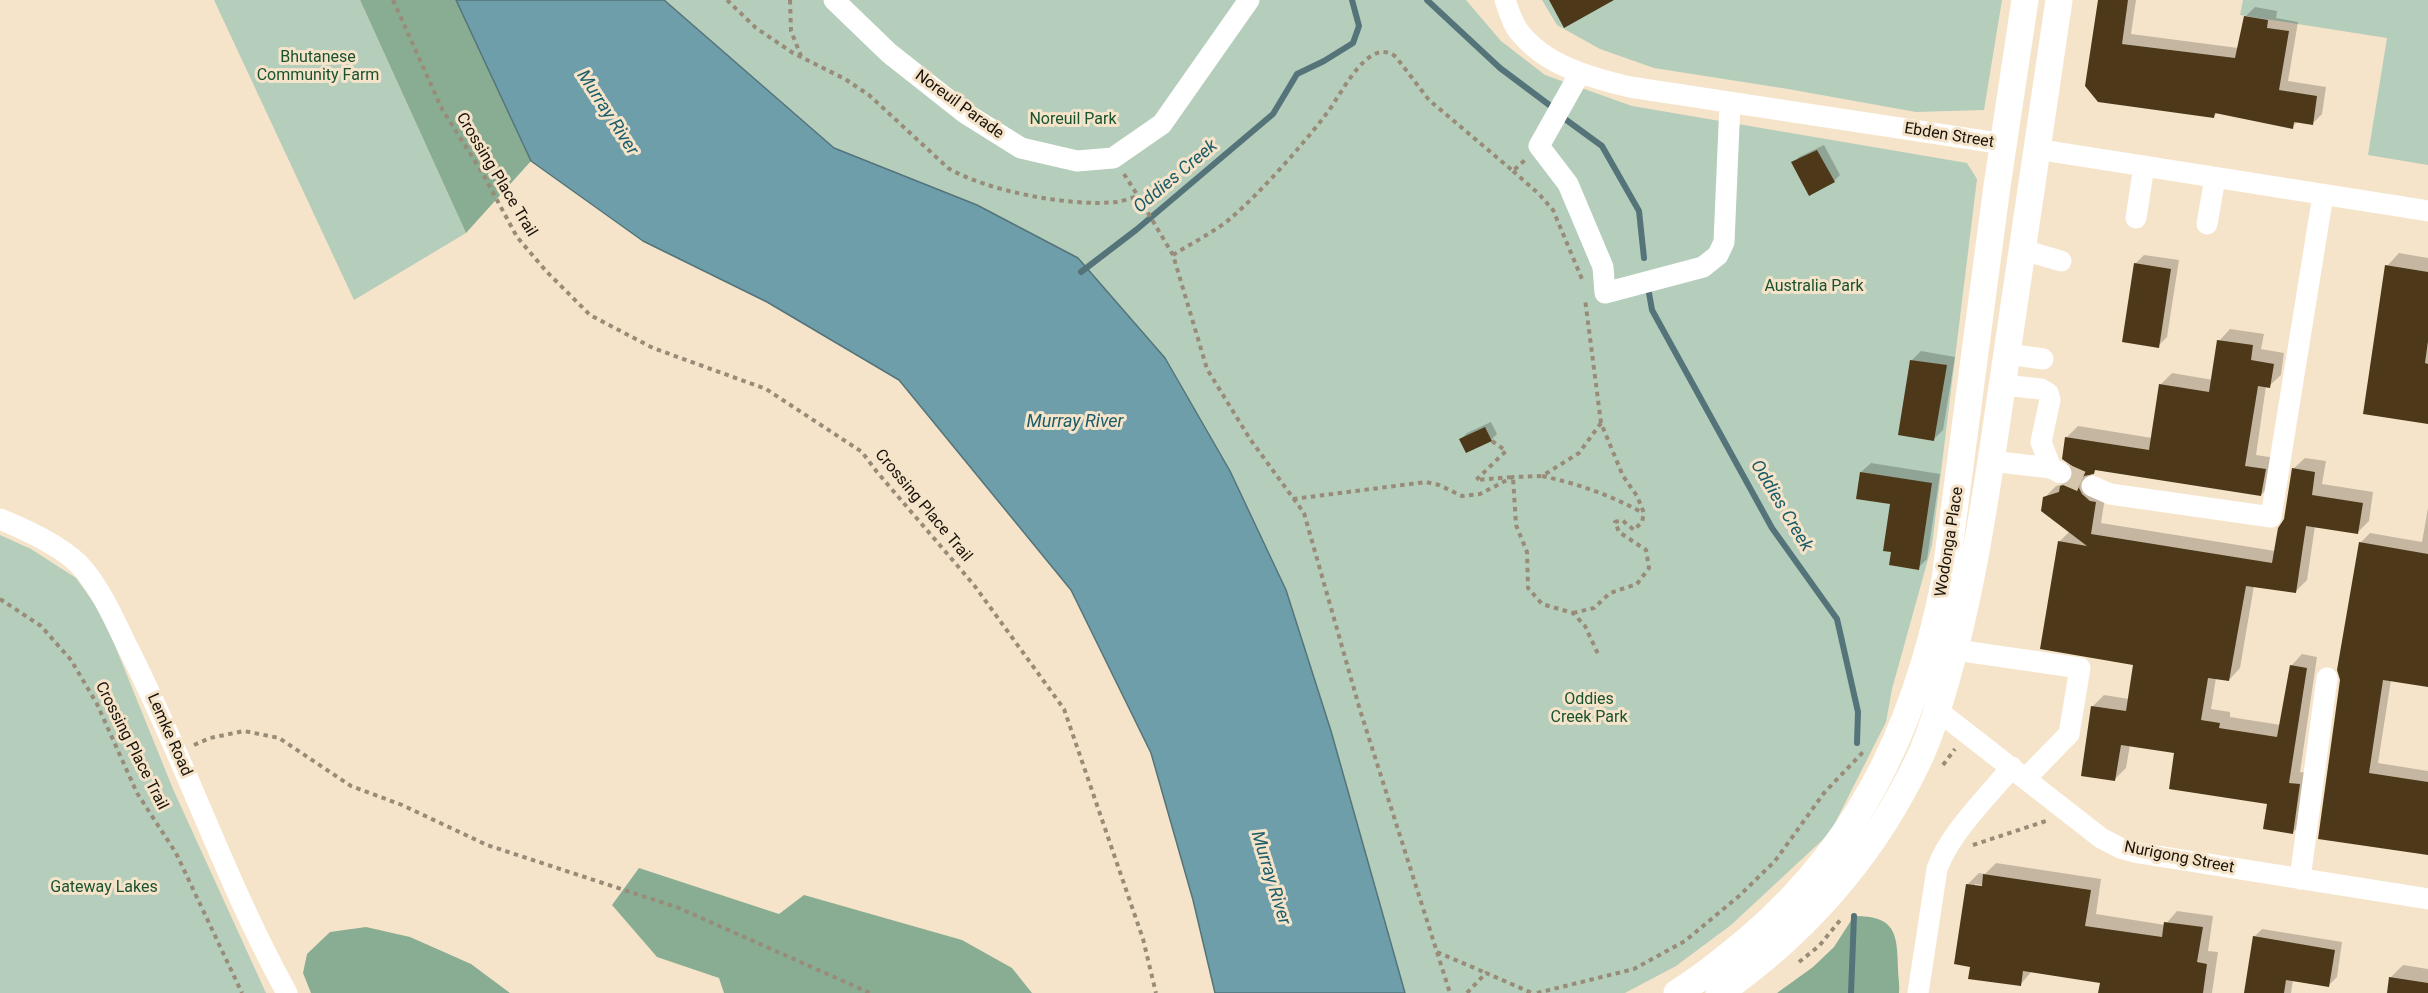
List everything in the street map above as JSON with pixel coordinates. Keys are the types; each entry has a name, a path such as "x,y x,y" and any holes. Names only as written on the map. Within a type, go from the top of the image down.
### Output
{"main road":[{"name":"Wodonga Place","path":"1677,993 1746,942 1810,879 1852,825 1880,779 1902,728 1935,633 1945,579 2025,0"},
{"name":"Wodonga Place","path":"1719,993 1751,971 1801,926 1830,896 1860,859 1900,797 1920,757 1937,710 1956,650 1971,584 2008,354 2059,0"},
{"name":"Ebden Street","path":"2004,144 2036,149"}],"street":[{"name":"Noreuil Parade","path":"834,0 889,53 956,106 1022,148 1077,161 1113,158 1162,124 1249,0"},
{"name":"Ebden Street","path":"1505,0 1519,33 1542,53 1580,73 1630,87 2004,144"},
{"path":"1580,73 1539,146 1568,184 1603,267 1605,293 1703,267 1718,255 1724,242 1730,103"},
{"name":"Ebden Street","path":"2036,149 2428,211"},
{"path":"2136,218 2144,166"},
{"path":"2207,224 2215,178"},
{"path":"2092,486 2110,494 2271,518 2323,195"},
{"path":"2023,250 2061,261"},
{"path":"2008,354 2043,359"},
{"path":"1991,461 2057,471 2041,442 2050,400 2048,393 2042,389 2003,385"},
{"name":"Lemke Road","path":"0,519 24,529 73,558 100,593 149,689 261,946 287,993"},
{"path":"1918,993 1941,856 1952,839 2019,773 2069,734 2080,668 1956,650"},
{"path":"2300,879 2328,678"},
{"name":"Nurigong Street","path":"1937,710 2101,838 2120,848 2139,854 2428,899"}],"path":[{"name":"Crossing Place Trail","path":"393,0 442,109 483,174 517,237 546,271 590,315 653,348 766,389 862,452 975,585 1064,709 1143,939 1156,993"},
{"path":"727,0 756,28 801,57 845,79 869,95 948,168 961,176 1017,192 1089,203 1116,202 1138,196"},
{"path":"790,0 791,31 801,57"},
{"path":"1173,255 1230,219 1258,192 1324,117 1372,55 1390,52 1429,100 1539,194 1552,210 1581,274 1583,286"},
{"path":"1513,171 1539,146"},
{"path":"1113,158 1156,224 1173,255 1207,369 1250,439 1304,513 1360,710 1450,993"},
{"path":"1512,477 1516,525 1527,552 1528,588 1542,604 1573,613 1594,608 1610,593 1637,584 1649,568 1646,550 1619,532 1615,522 1622,520 1634,530 1642,522 1644,513 1637,496 1623,476 1601,423 1584,297"},
{"path":"1542,476 1579,453 1601,423"},
{"path":"1492,441 1506,451 1476,480 1542,476 1579,483 1614,497 1644,513"},
{"path":"1293,499 1426,483 1439,485 1462,496 1480,494 1512,477"},
{"name":"Crossing Place Trail","path":"0,598 41,626 71,660 97,704 137,793 176,853 243,993"},
{"path":"1573,613 1585,626 1599,656"},
{"path":"176,752 210,738 244,730 279,738 351,786 402,805 487,845 680,908 870,993"},
{"path":"1537,993 1634,969 1685,941 1739,896 1775,861 1824,793 1873,741"},
{"path":"1941,856 2070,813"},
{"path":"1436,951 1532,993"},
{"path":"1467,993 1486,973"}],"green space":[{"name":"Bhutanese Community Farm","path":"214,0 360,0 466,233 354,300"},
{"path":"360,0 456,0 531,161 466,233"},
{"name":"Oddies Creek Park","path":"664,0 1466,0 1501,41 1545,75 1632,106 1967,163 1977,179 1932,545 1892,689 1886,722 1830,833 1731,925 1676,966 1625,993 1405,993 1331,731 1286,590 1230,471 977,205 834,148"},
{"path":"1542,0 2002,0 1984,110 1916,112 1654,68 1600,49 1557,25"},
{"path":"2243,0 2428,0 2428,165 2368,155 2387,38 2240,15"},
{"name":"Gateway Lakes","path":"0,535 31,549 76,578 103,616 173,789 266,993 0,993"},
{"path":"639,868 779,914 804,895 962,940 1012,968 1032,993 724,993 719,978 657,957 612,905"},
{"path":"1854,916 1878,919 1891,929 1897,946 1899,993 1777,993 1813,967 1834,947"},
{"path":"366,927 410,937 471,964 510,993 311,993 303,973 307,954 330,932"}],"water":[{"name":"Murray River","path":"456,0 664,0 834,148 977,205 1078,258 1165,358 1230,471 1286,590 1331,731 1405,993 1215,993 1193,900 1151,753 1071,590 899,380 767,302 643,241 531,161"}],"building":[{"path":"1549,0 1614,0 1564,28"},
{"path":"2098,0 2128,0 2122,44 2235,58 2244,16 2268,20 2267,28 2289,31 2279,90 2317,96 2313,125 2294,122 2293,129 2215,113 2214,118 2098,102 2085,86"},
{"path":"1817,150 1835,182 1809,196 1791,162"},
{"path":"2134,263 2171,269 2159,348 2122,342"},
{"path":"2385,265 2428,272 2428,341 2425,363 2428,364 2428,424 2363,414"},
{"path":"2217,340 2253,345 2251,360 2274,364 2270,388 2258,386 2245,466 2266,469 2261,496 2095,470 2094,474 2084,476 2079,488 2090,501 2096,502 2091,534 2272,563 2278,528 2284,519 2292,468 2315,472 2312,495 2363,503 2358,534 2306,526 2296,593 2246,586 2229,681 2208,678 2201,720 2220,723 2219,728 2277,737 2290,665 2307,668 2289,783 2300,784 2293,834 2263,829 2267,804 2169,789 2174,753 2121,745 2115,781 2081,776 2091,706 2126,711 2133,665 2040,649 2058,541 2087,546 2041,511 2043,497 2059,492 2060,486 2067,484 2073,478 2072,466 2062,459 2065,437 2149,450 2159,384 2209,392"},
{"path":"1910,360 1947,365 1934,441 1898,435"},
{"path":"1485,427 1492,441 1466,453 1459,439"},
{"path":"1860,472 1932,483 1919,570 1889,565 1891,552 1883,551 1890,504 1856,499"},
{"path":"2359,542 2428,554 2428,687 2383,680 2369,773 2428,782 2428,855 2318,839 2340,680 2337,670"},
{"path":"1983,874 2091,890 2085,926 2162,937 2164,922 2203,927 2197,962 2207,964 2203,993 2098,993 2100,983 2023,971 2021,986 1968,979 1970,967 1954,964 1966,884 1982,886"},
{"path":"2253,936 2335,950 2329,987 2286,980 2284,993 2244,993"},
{"path":"2389,977 2428,983 2428,993 2387,993"}],"waterway":[{"name":"Oddies Creek","path":"1081,272 1136,230 1273,114 1297,74 1353,43 1359,26 1352,0"},
{"name":"Oddies Creek","path":"1427,0 1500,68 1552,107"},
{"name":"Oddies Creek","path":"1565,119 1602,146 1639,211 1644,258"},
{"name":"Oddies Creek","path":"1649,293 1652,310 1772,528 1837,619 1858,712 1857,743"},
{"name":"Oddies Creek","path":"1851,993 1854,916"}],"tunnel":[{"path":"2062,473 2092,486"}],"park label":[{"name":"Noreuil Park","path":"1073,120"},
{"name":"Australia Park","path":"1814,287"}]}
